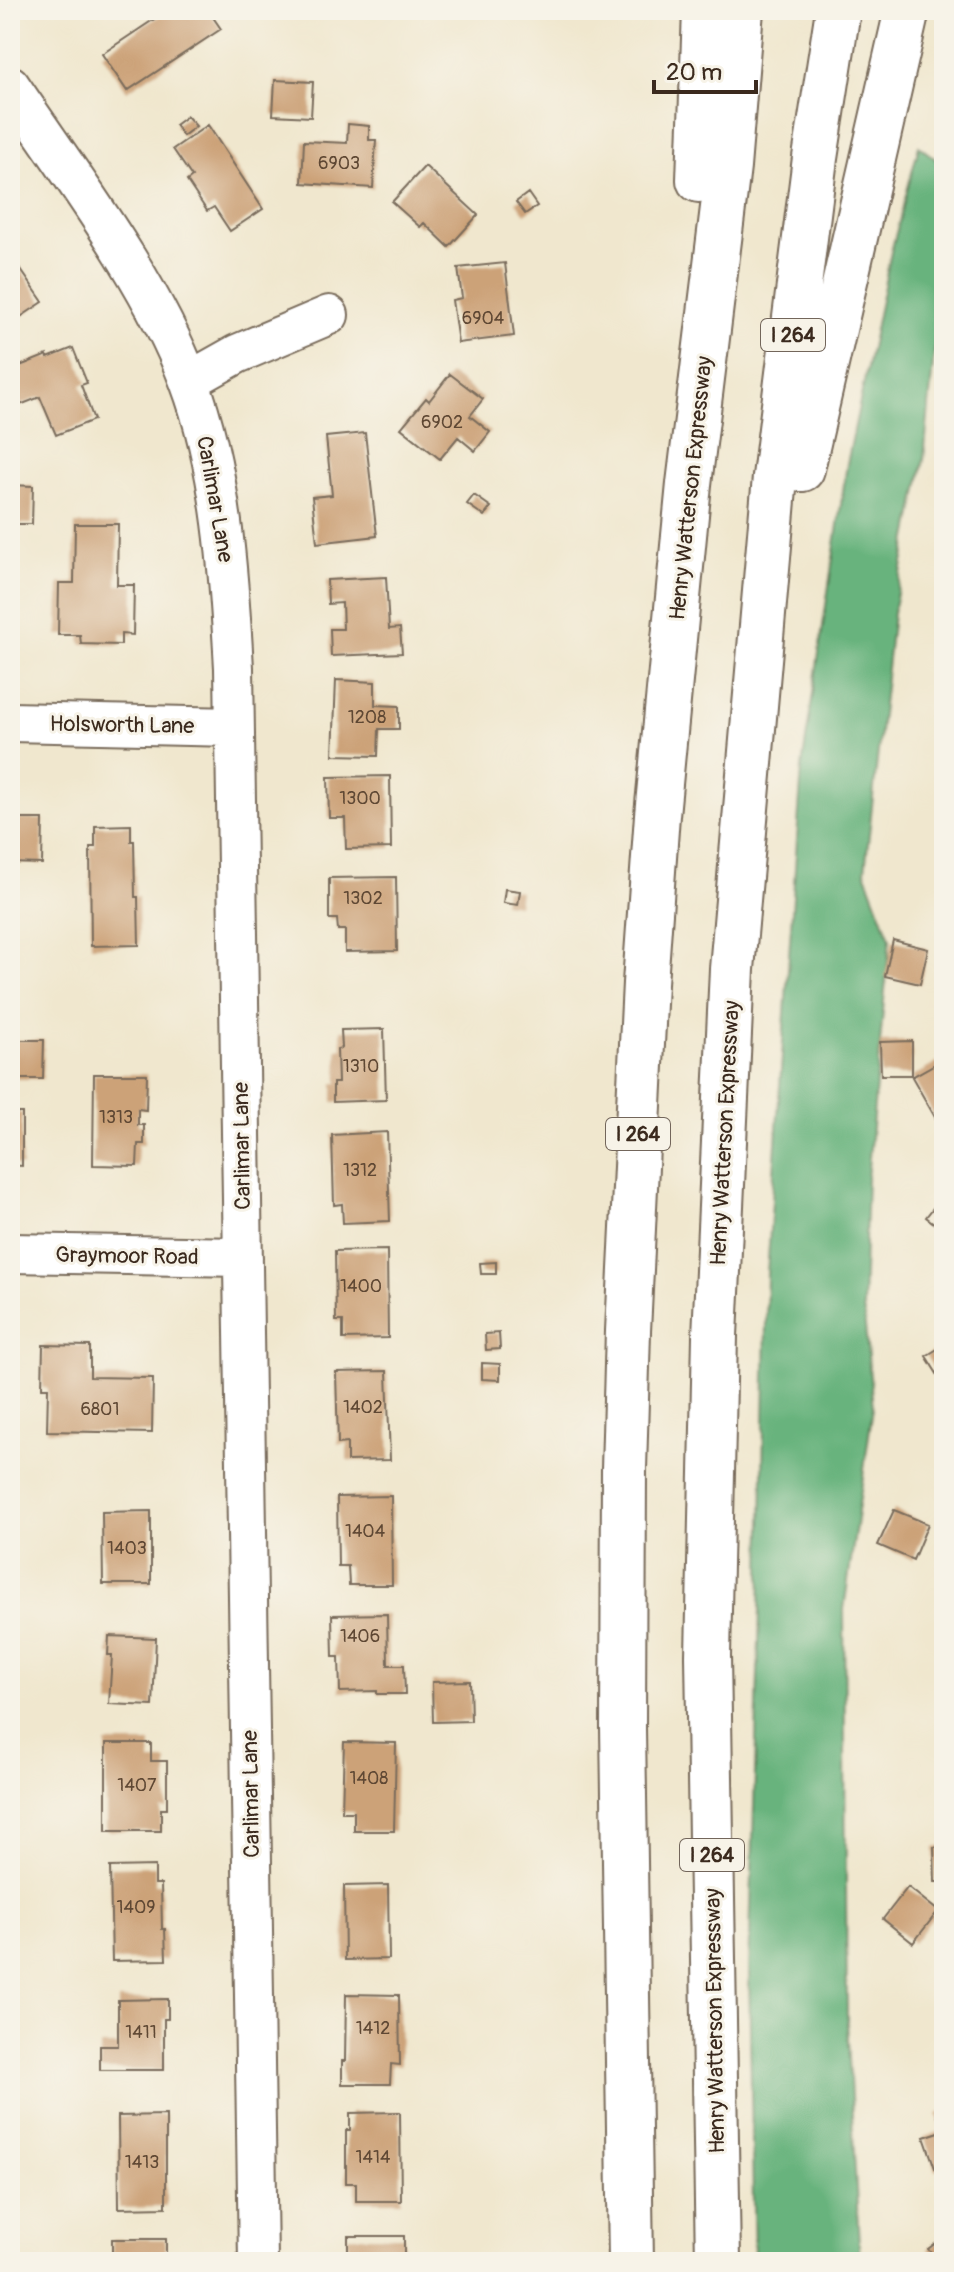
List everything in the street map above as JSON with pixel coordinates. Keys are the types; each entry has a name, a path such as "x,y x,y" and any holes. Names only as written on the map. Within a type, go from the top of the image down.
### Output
{"highway":[{"path":"689,484 705,10"},
{"name":"Henry Watterson Expressway","path":"631,2262 623,1728 628,1331 646,967 657,815 689,484 728,167 741,10"},
{"name":"Henry Watterson Expressway","path":"718,2262 708,1656 715,1336 732,969 757,662 781,432 815,158 838,10"},
{"path":"757,662 907,10"}],"street":[{"name":"Carlimar Lane","path":"10,85 134,274 170,338 201,418 229,567 234,668 258,2262"},
{"path":"189,381 237,354 329,315"},
{"name":"Holsworth Lane","path":"10,722 234,727"},
{"name":"Graymoor Road","path":"10,1253 243,1257"}],"green space":[{"path":"919,146 939,162 944,172 944,300 935,342 924,459 893,613 865,871 890,938 867,1179 863,1306 873,1407 844,1609 847,2022 860,2262 754,2262 749,1971 767,1273 802,767 847,464 891,252"}],"building":[{"path":"168,10 208,10 221,29 127,91 102,54"},
{"path":"275,80 313,82 311,117 273,115"},
{"path":"187,116 196,126 183,136 175,125"},
{"path":"348,124 369,126 369,140 376,140 373,188 302,183 304,141 347,143"},
{"path":"208,125 263,209 230,231 214,207 207,211 187,181 192,177 173,149"},
{"path":"425,166 478,215 449,247 424,223 420,227 392,202"},
{"path":"528,193 537,206 525,214 516,202"},
{"path":"10,254 43,302 10,324"},
{"path":"505,263 514,336 458,343 452,300 462,298 458,268"},
{"path":"73,348 87,383 81,385 94,420 56,435 40,397 10,409 10,370"},
{"path":"450,374 483,399 470,416 490,432 475,451 458,437 440,459 401,428 426,398 429,401"},
{"path":"365,433 377,536 317,543 312,497 332,495 326,437"},
{"path":"10,485 33,486 32,524 10,524"},
{"path":"474,495 491,507 484,516 467,504"},
{"path":"75,524 118,524 117,585 134,585 133,635 121,634 121,645 81,644 80,635 58,635 59,583 74,583"},
{"path":"386,577 389,629 400,628 402,653 331,656 330,629 343,629 342,603 328,604 327,580"},
{"path":"336,680 375,682 375,705 399,706 399,729 379,729 378,756 333,755"},
{"path":"390,776 391,848 346,849 345,818 329,818 328,777"},
{"path":"10,819 43,819 42,864 10,863"},
{"path":"131,825 139,945 91,946 90,847 95,847 95,826"},
{"path":"396,877 397,951 345,952 345,930 338,930 337,919 329,919 329,878"},
{"path":"505,889 520,891 518,905 503,903"},
{"path":"893,940 928,949 920,984 885,976"},
{"path":"384,1029 386,1100 333,1102 333,1083 338,1083 337,1049 342,1048 341,1030"},
{"path":"10,1040 44,1040 43,1079 10,1079"},
{"path":"912,1041 912,1075 881,1075 880,1042"},
{"path":"944,1059 944,1133 912,1077"},
{"path":"94,1074 147,1074 146,1110 138,1109 138,1125 144,1125 144,1144 138,1144 137,1166 93,1165"},
{"path":"10,1113 22,1113 22,1166 10,1165"},
{"path":"387,1132 390,1221 343,1223 342,1204 334,1205 332,1135"},
{"path":"944,1194 944,1231 926,1217"},
{"path":"387,1250 388,1338 343,1339 343,1321 336,1321 335,1251"},
{"path":"496,1262 496,1274 481,1274 480,1263"},
{"path":"499,1333 500,1349 486,1350 485,1334"},
{"path":"43,1345 90,1346 90,1377 153,1378 152,1433 47,1431 48,1388 42,1388"},
{"path":"944,1345 944,1385 926,1356"},
{"path":"482,1363 500,1364 500,1380 482,1379"},
{"path":"387,1371 390,1460 347,1461 347,1443 338,1444 336,1372"},
{"path":"391,1496 392,1585 349,1585 348,1566 338,1566 337,1497"},
{"path":"894,1510 928,1524 913,1560 878,1545"},
{"path":"151,1511 151,1584 103,1584 102,1512"},
{"path":"941,1584 944,1584 944,1644 939,1644"},
{"path":"387,1614 388,1665 404,1665 405,1694 340,1692 339,1657 333,1657 332,1615"},
{"path":"109,1636 156,1638 153,1706 109,1704 112,1655 108,1655"},
{"path":"470,1681 471,1721 433,1722 432,1682"},
{"path":"344,1742 396,1743 394,1831 354,1831 354,1812 342,1812"},
{"path":"106,1743 151,1743 151,1761 167,1761 167,1809 161,1809 161,1831 106,1831"},
{"path":"944,1846 944,1882 935,1882 934,1847"},
{"path":"155,1866 155,1884 161,1884 166,1960 112,1961 110,1867"},
{"path":"388,1885 389,1959 345,1960 344,1886"},
{"path":"908,1887 938,1911 913,1943 883,1919"},
{"path":"346,1994 399,1995 400,2065 391,2064 390,2084 342,2084"},
{"path":"168,1999 168,2019 164,2019 164,2070 100,2070 100,2046 118,2046 118,2000"},
{"path":"944,2111 944,2168 936,2171 924,2137 942,2131 937,2114"},
{"path":"400,2112 401,2201 356,2201 356,2183 346,2183 346,2130 350,2130 350,2113"},
{"path":"166,2115 166,2207 119,2208 118,2116"},
{"path":"348,2236 404,2236 404,2262 348,2262"},
{"path":"944,2237 944,2262 938,2262 928,2249"},
{"path":"112,2239 166,2239 166,2262 112,2262"}]}
